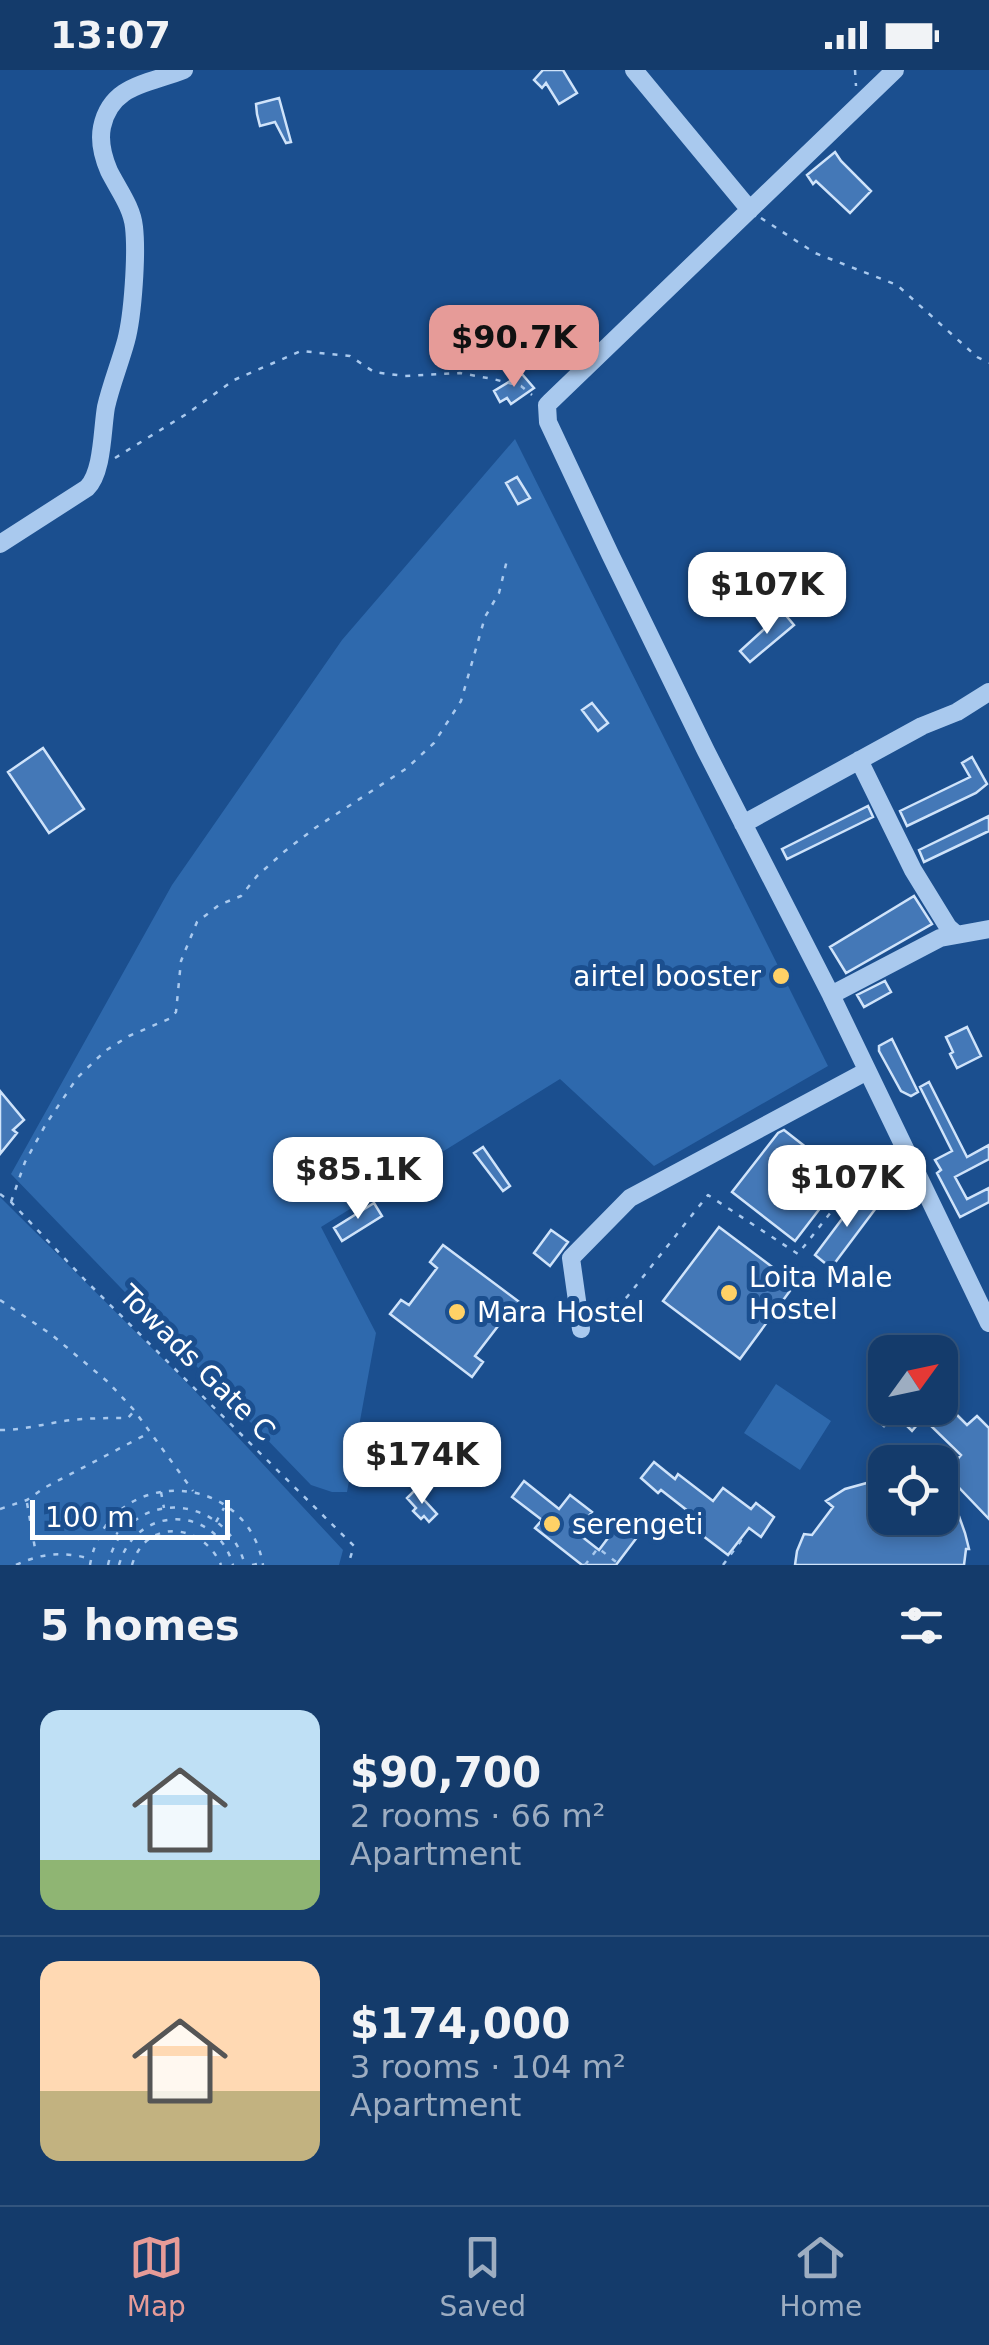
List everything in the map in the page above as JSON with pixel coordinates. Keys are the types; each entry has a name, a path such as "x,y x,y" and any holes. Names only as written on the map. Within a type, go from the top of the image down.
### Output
{"street":[{"path":"0,544 88,488 96,476 107,403 128,335 135,259 134,224 108,168 100,140 104,117 112,100 132,88 184,70"},
{"path":"634,70 750,210"},
{"path":"895,70 547,406 548,422 989,1323"},
{"path":"744,824 989,692"},
{"path":"859,760 913,870 956,934"},
{"path":"831,995 940,938 989,929"},
{"path":"581,1329 571,1258 630,1198 867,1071"}],"path":[{"path":"750,210 815,253 897,285 977,357 989,363"},
{"path":"96,476 109,462 234,380 301,350 350,356 374,372 404,376 460,373 508,382 524,387 547,406"},
{"path":"11,1202 24,1162 76,1078 105,1051 176,1012 182,961 197,922 219,905 242,896 284,851 407,768 434,743 461,701 484,617 499,593 508,560"},
{"path":"581,1329 598,1321 626,1298 708,1194 798,1254 853,1184"},
{"name":"Towads Gate C","path":"0,1194 354,1546 348,1565"},
{"path":"0,1300 84,1360 134,1410 193,1491"},
{"path":"0,1430 128,1418 134,1410"},
{"path":"0,1509 26,1500 150,1433"},
{"path":"161,1490 164,1508"},
{"path":"90,1565 105,1526 124,1506 161,1490 193,1491 225,1506 252,1533 263,1564 252,1565"},
{"path":"26,1500 36,1556"},
{"path":"216,1522 225,1506"},
{"path":"234,1565 226,1547 211,1531 188,1520 167,1519 146,1526 128,1543 119,1563 109,1563 120,1535 140,1517 164,1508 192,1510 216,1522 236,1541 245,1565"},
{"path":"188,1520 192,1510"},
{"path":"140,1517 146,1526"},
{"path":"167,1519 168,1532"},
{"path":"105,1526 120,1535"},
{"path":"132,1565 138,1551 156,1536 186,1531 204,1540 221,1565"},
{"path":"204,1540 211,1531"},
{"path":"723,1565 744,1538"},
{"path":"226,1547 236,1541"},
{"path":"128,1543 138,1551"},
{"path":"585,1565 598,1548 620,1565"},
{"path":"16,1565 56,1553 91,1559"}],"shaded area":[{"path":"515,439 828,1066 654,1166 560,1079 321,1227 376,1333 347,1492 332,1492 311,1485 11,1174 172,885 342,640"},
{"path":"0,1197 193,1389 343,1550 339,1565 0,1565"},
{"path":"776,1384 831,1421 800,1470 744,1433"}],"building":[{"path":"543,70 563,70 577,93 559,104 546,83 542,88 534,80"},
{"path":"279,98 291,142 286,143 275,122 260,126 256,104"},
{"path":"835,152 871,191 850,213 807,175"},
{"path":"522,374 534,388 511,404 507,398 500,402 494,391"},
{"path":"517,477 530,498 518,504 506,483"},
{"path":"783,612 794,625 750,662 740,651"},
{"path":"592,703 608,723 598,731 582,710"},
{"path":"43,748 84,809 49,833 8,772"},
{"path":"972,757 987,784 907,826 900,811 970,777 962,763"},
{"path":"868,806 873,817 787,859 782,849"},
{"path":"989,816 989,831 924,862 919,850"},
{"path":"914,896 932,924 846,973 830,947"},
{"path":"885,981 891,992 864,1007 857,995"},
{"path":"967,1027 981,1056 957,1068 946,1037"},
{"path":"892,1039 918,1092 911,1096 901,1091 879,1051 879,1046"},
{"path":"929,1082 967,1157 989,1145 989,1159 955,1177 967,1199 989,1188 989,1202 960,1217 937,1173 941,1170 935,1160 952,1151 920,1087"},
{"path":"0,1091 24,1120 13,1130 17,1133 0,1154"},
{"path":"784,1130 844,1177 795,1241 732,1192"},
{"path":"483,1147 510,1186 503,1191 474,1153"},
{"path":"863,1191 879,1204 831,1268 815,1255"},
{"path":"374,1203 382,1216 342,1241 334,1228"},
{"name":"Loita Male Hostel","path":"719,1227 795,1284 740,1359 663,1301"},
{"path":"551,1230 568,1242 550,1266 534,1253"},
{"name":"Mara Hostel","path":"443,1245 526,1307 514,1324 505,1317 475,1356 483,1362 472,1377 390,1314 401,1300 409,1305 437,1268 430,1262"},
{"path":"958,1416 967,1425 977,1416 989,1428 989,1519 958,1487 961,1455 958,1445 951,1445 930,1425 958,1425"},
{"path":"654,1462 675,1479 678,1474 713,1501 723,1488 751,1509 756,1503 774,1517 761,1537 749,1528 728,1555 686,1523 693,1515 641,1478"},
{"path":"524,1481 559,1509 570,1495 592,1512 576,1532 599,1550 620,1522 638,1536 616,1565 582,1565 535,1528 542,1520 512,1497"},
{"path":"868,1483 868,1535 958,1535 958,1513 969,1549 964,1565 795,1565 804,1534 812,1535 833,1507 826,1501 845,1489"},
{"path":"415,1490 437,1514 429,1522 413,1511 416,1508 407,1498"}],"place":[{"name":"airtel booster","path":"781,976"},
{"name":"Loita Male Hostel","path":"729,1293"},
{"name":"Mara Hostel","path":"457,1312"},
{"name":"serengeti","path":"552,1524"}]}
